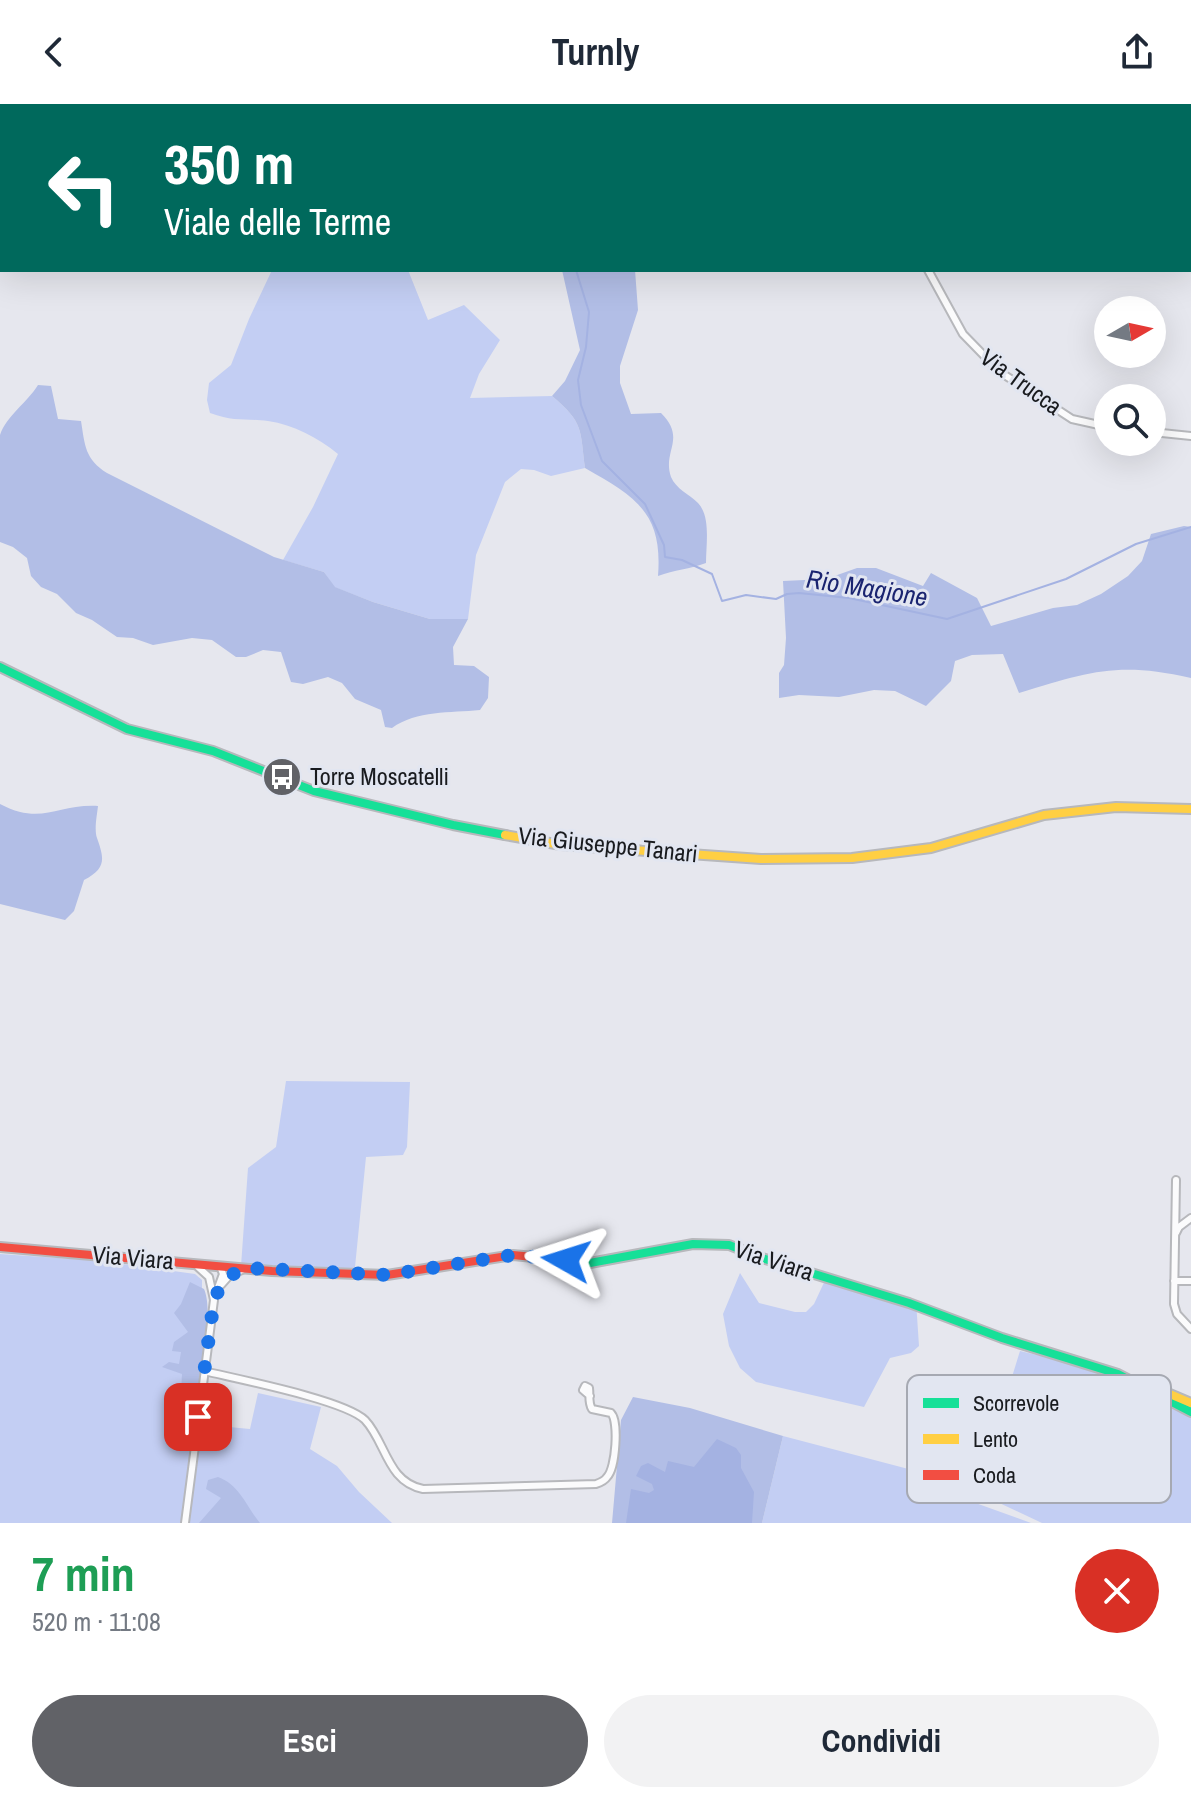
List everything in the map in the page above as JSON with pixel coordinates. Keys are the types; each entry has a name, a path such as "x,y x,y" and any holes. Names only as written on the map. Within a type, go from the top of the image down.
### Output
{"main road":[{"name":"Via Giuseppe Tanari","path":"0,667 127,729 213,751 303,787 453,825 561,845 761,859 852,858 931,848 1018,821 1057,813 1116,807 1191,809"},
{"name":"Via Viara","path":"0,1247 245,1268 387,1275 513,1255 590,1263 693,1244 729,1245 1120,1375"},
{"path":"1171,1395 1191,1403"},
{"name":"Via Viara","path":"1171,1402 1191,1412"}],"street":[{"name":"Via Trucca","path":"929,272 963,334 1000,372 1072,419 1094,424"},
{"path":"1166,433 1191,436"},
{"path":"1176,1180 1174,1304 1177,1314 1191,1329"},
{"path":"1175,1236 1179,1227 1191,1218"},
{"path":"191,1263 203,1269 209,1277 214,1300"},
{"path":"185,1523 214,1300 223,1274 218,1266 209,1277"},
{"path":"221,1285 229,1276 245,1268"},
{"path":"1174,1281 1191,1281"},
{"path":"204,1371 348,1408 368,1424 398,1475 423,1489 596,1484 603,1481 610,1473 617,1424 611,1413 592,1409 590,1396"}],"shaded area":[{"path":"271,272 409,272 428,320 464,305 500,340 479,374 470,398 552,396 570,413 581,435 585,468 551,476 521,469 505,482 476,555 468,619 430,619 373,602 334,587 324,572 283,560 338,454 313,437 287,425 226,418 210,413 207,400 209,383 231,365"},
{"path":"562,272 635,272 638,310 620,366 620,383 631,414 661,413 669,422 673,438 669,460 671,477 698,503 705,516 706,563 658,576 656,537 651,522 632,498 585,468 579,428 570,413 552,396 565,381 580,350"},
{"path":"38,385 51,386 58,419 81,421 90,457 107,473 274,557 324,572 335,587 430,619 468,619 453,647 454,665 474,666 489,677 488,698 480,710 423,715 392,728 385,727 381,710 355,699 342,683 328,677 303,684 291,682 281,652 263,650 246,657 236,657 212,640 192,638 153,645 133,638 117,637 76,613 57,594 41,587 31,576 27,558 0,542 0,435 7,421"},
{"path":"1191,527 1191,678 1143,670 1104,671 1019,693 1003,654 972,655 955,661 951,681 926,706 895,691 874,690 839,697 799,695 779,698 779,673 784,665 786,638 783,581 826,579 857,568 876,568 923,586 931,573 977,598 991,626 1053,608 1077,605 1101,594 1128,576 1142,561 1151,534"},
{"path":"0,804 38,814 98,806 96,831 102,862 97,871 84,880 74,911 65,920 0,904"},
{"path":"286,1081 410,1082 407,1147 403,1155 366,1157 354,1277 241,1266 248,1168 276,1147"},
{"path":"0,1254 101,1261 195,1274 202,1280 202,1298 182,1415 208,1425 250,1429 258,1393 321,1407 310,1449 337,1466 392,1523 0,1523"},
{"path":"740,1273 759,1303 795,1312 806,1312 814,1304 828,1274 916,1301 919,1346 911,1353 890,1358 864,1407 756,1382 740,1368 729,1346 723,1314"},
{"path":"190,1282 204,1289 207,1327 197,1401 180,1409 182,1374 162,1367 169,1362 179,1364 181,1352 172,1351 174,1342 188,1332 174,1313"},
{"path":"1020,1351 1120,1375 1013,1375"},
{"path":"633,1397 690,1408 783,1436 762,1523 612,1523 621,1420"},
{"path":"1171,1402 1191,1413 1191,1523 1042,1523 999,1503 1171,1503"},
{"path":"783,1436 907,1469 907,1503 976,1503 1031,1523 762,1523"},
{"path":"717,1439 736,1448 741,1455 741,1468 754,1492 752,1523 626,1523 631,1489 649,1493 654,1490 652,1484 636,1476 641,1466 648,1463 665,1472 668,1461 694,1467"},
{"path":"218,1477 232,1485 260,1523 199,1523 221,1498 206,1489 208,1480"}],"waterway":[{"name":"Rio Magione","path":"577,272 589,312 586,347 578,380 581,405 602,461 645,504 664,545 665,557 682,560 712,574 722,601 746,595 776,599 799,593 849,598 947,619 1066,579 1136,544 1191,527"}],"traffic: fast":[{"path":"0,667 127,729 213,751 314,791 505,835"},
{"path":"574,1261 590,1263 693,1244 729,1245 1120,1375"},
{"path":"1171,1402 1191,1412"}],"traffic: slow":[{"path":"505,835 561,845 761,859 852,858 931,848 1044,815 1116,807 1191,809"},
{"path":"1171,1394 1191,1403"}],"traffic: jam":[{"path":"0,1247 272,1271 387,1275 513,1255 574,1261"}],"place":[{"name":"Torre Moscatelli","path":"282,777"}],"route":[{"path":"198,1417 214,1300 229,1276 245,1268 387,1275 513,1255 566,1260"}]}
